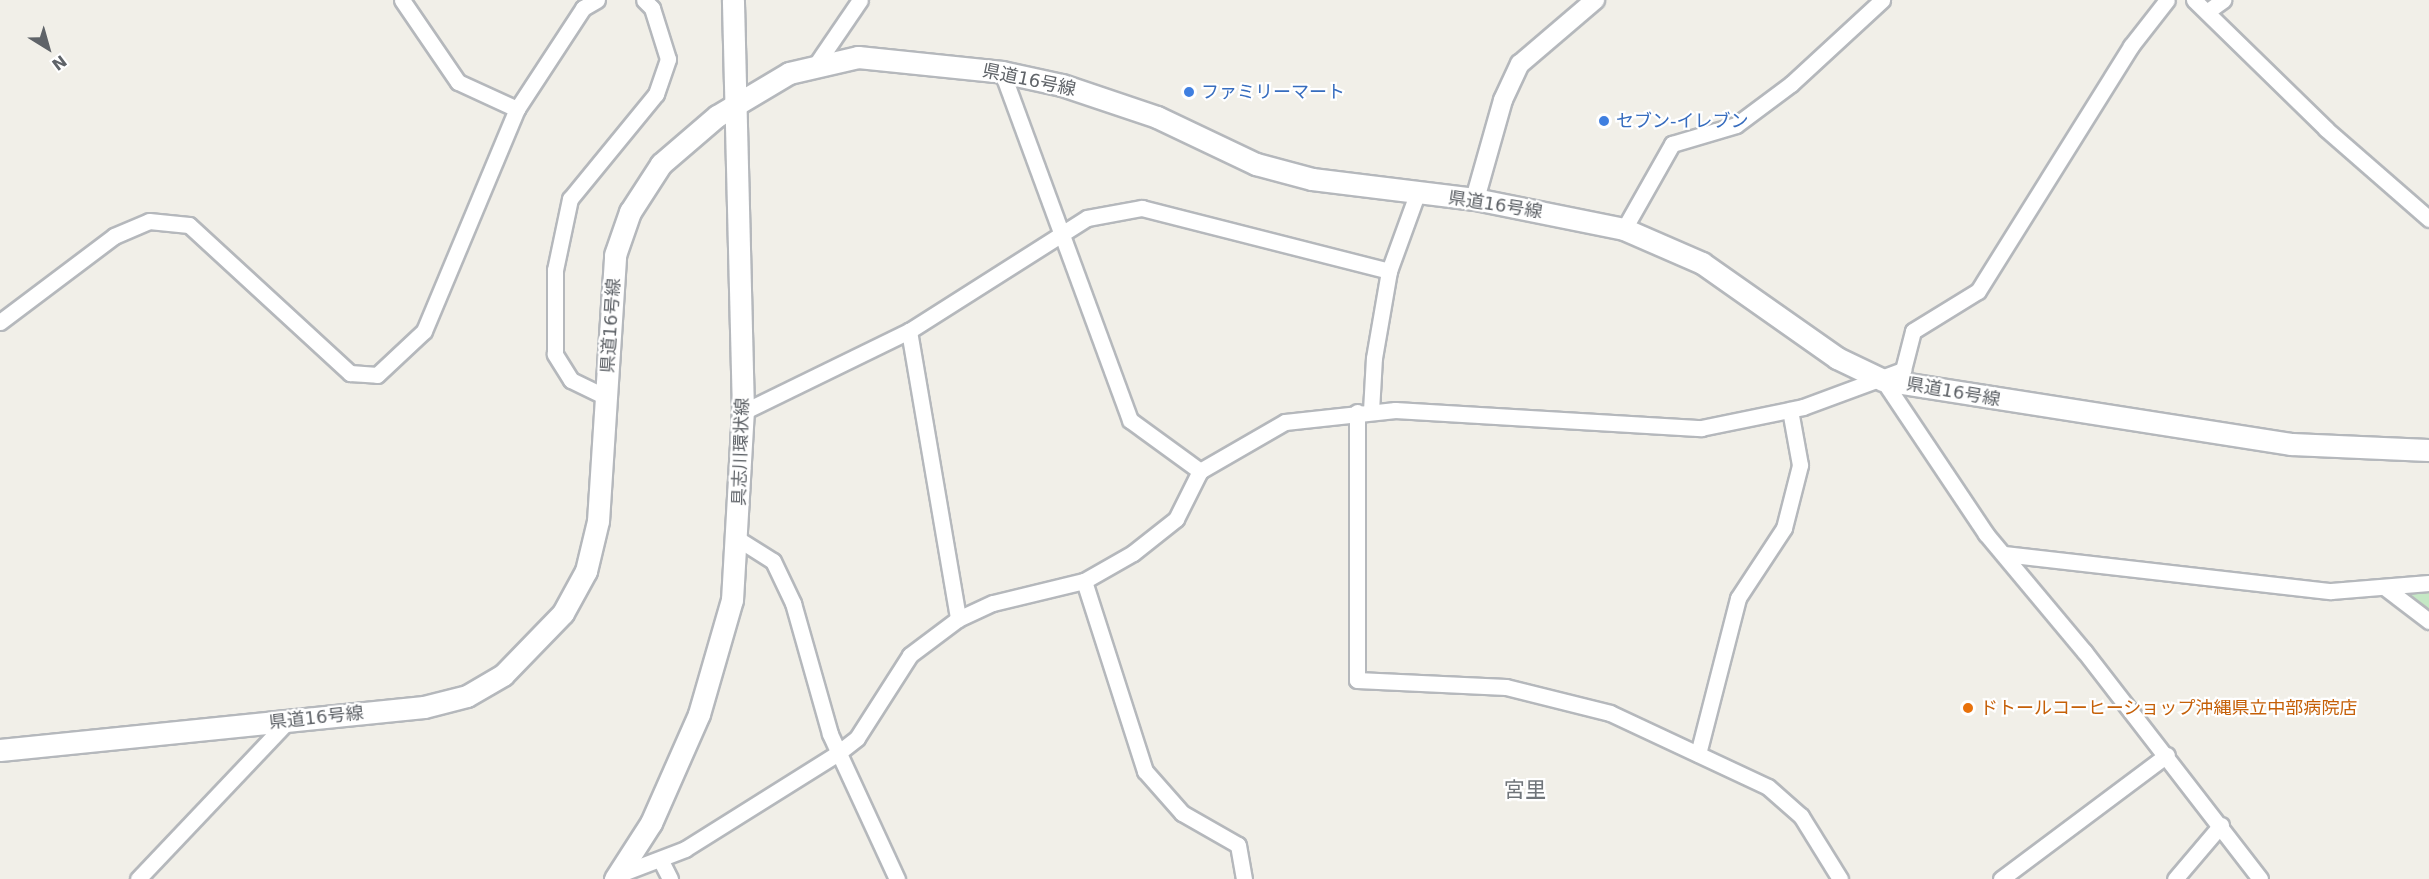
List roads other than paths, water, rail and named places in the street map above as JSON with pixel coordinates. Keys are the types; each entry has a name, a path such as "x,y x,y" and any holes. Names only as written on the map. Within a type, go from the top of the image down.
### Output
{"main road":[{"name":"具志川環状線","path":"617,876 651,823 699,714 732,600 738,539 743,412 733,0"},
{"name":"県道16号線","path":"0,750 424,707 467,696 532,650 563,614 586,571 598,521 619,236 661,164 736,104 817,63 895,59 1002,72 1116,101 1256,164 1312,179 1417,194 1475,199 1624,229 1702,263 1837,358 1883,380 2291,444 2429,450"}],"street":[{"path":"402,0 458,82 517,109"},
{"path":"0,322 114,236 148,221 189,225 350,373 377,375 424,331 517,109 569,27 597,0"},
{"path":"606,397 571,380 555,354 555,270 570,199 659,85 668,59 644,0"},
{"path":"817,63 860,0"},
{"path":"1475,199 1503,100 1520,64 1595,0"},
{"path":"1624,229 1672,144 1736,125 1791,84 1882,0"},
{"path":"617,876 661,861 838,753 857,738 910,655 958,619 993,603 1084,581 1132,553 1176,519 1200,471 1285,422 1364,412 1701,428 1790,410 1883,380 1903,370 1913,331 1978,291 2131,46 2167,0"},
{"path":"2194,0 2208,11 2326,129 2429,219"},
{"path":"2208,11 2223,0"},
{"path":"1002,72 1060,236 1130,420 1200,471"},
{"path":"1417,194 1389,271 1364,412 1357,680 1506,687 1610,713 1768,787 1801,816 1839,879"},
{"path":"743,412 909,331 1087,218 1142,208 1389,271"},
{"path":"909,331 958,619"},
{"path":"1883,380 2004,554 2167,755 2260,879"},
{"path":"1698,754 1738,598 1784,528 1800,465 1790,410"},
{"path":"738,539 773,561 793,603 838,753 897,879"},
{"path":"2004,554 2331,591 2387,589 2429,583"},
{"path":"1084,581 1145,771 1182,813 1238,845 1244,879"},
{"path":"2387,589 2429,621"},
{"path":"138,879 288,722"},
{"path":"2001,879 2167,755"},
{"path":"2175,879 2221,825"},
{"path":"661,861 670,879"}],"place":[{"name":"ファミリーマート","path":"1189,92"},
{"name":"セブン-イレブン","path":"1604,121"},
{"name":"ドトールコーヒーショップ沖縄県立中部病院店","path":"1968,708"}],"district":[{"name":"宮里","path":"1525,790"}]}
